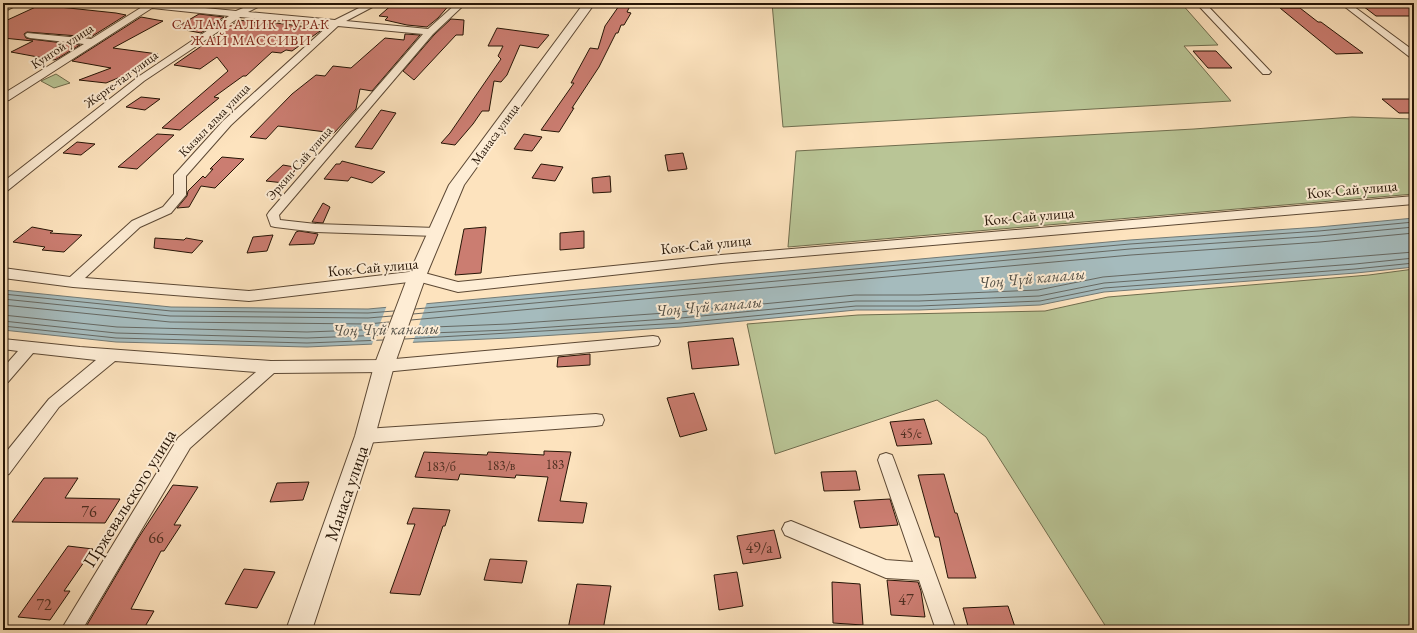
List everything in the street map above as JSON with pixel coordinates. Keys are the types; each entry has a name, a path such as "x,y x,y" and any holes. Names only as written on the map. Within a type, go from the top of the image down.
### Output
{"street":[{"path":"3,10 17,3"},
{"path":"125,3 152,4 239,14 430,32"},
{"name":"Жерге-тал улица","path":"3,188 141,78 239,14 262,3"},
{"name":"Кызыл алма улица","path":"73,282 136,224 168,210 180,195 180,175 227,123 336,23 376,3"},
{"name":"Эркин-Сай улица","path":"436,232 316,228 275,223 272,215 430,32 462,3"},
{"name":"Манаса улица","path":"299,630 365,436 387,360 417,276 457,185 590,3"},
{"path":"1200,3 1266,72"},
{"path":"1344,3 1414,56"},
{"name":"Кунгой улица","path":"3,97 5,98 152,4"},
{"path":"30,35 92,42"},
{"name":"Кок-Сай улица","path":"3,273 73,282 249,296 417,276 458,286 721,259 1414,200"},
{"path":"3,344 112,355 271,367 653,341"},
{"path":"3,378 30,347"},
{"path":"3,468 54,403 112,355"},
{"name":"Пржевальского улица","path":"71,630 184,443 271,367"},
{"path":"365,436 596,420"},
{"path":"886,460 946,630"},
{"path":"792,529 886,569 926,572"}],"green space":[{"path":"772,3 1181,3 1218,45 1184,46 1231,101 783,127"},
{"path":"56,74 70,83 54,88 41,81"},
{"path":"1352,117 1414,119 1414,194 788,247 796,151 1194,129"},
{"path":"1414,269 1414,630 1108,630 986,437 937,400 775,454 747,324 858,315 1045,311 1108,297 1369,275"}],"water":[{"name":"Чоң Чүй каналы","path":"1414,218 1414,267 1356,273 1104,292 1040,305 919,310 856,310 681,327 509,338 307,347 116,342 3,330 3,290 171,307 368,309 1130,240 1319,227"}],"pier":[{"path":"427,302 412,345 371,347 387,305"}],"building":[{"path":"394,3 451,3 438,18 427,27 407,25 385,20 388,17 379,16"},
{"path":"621,3 627,3 630,6 627,12 631,13 624,25 621,25 618,33 616,33 599,67 572,108 574,108 559,132 541,130 574,83 571,83 590,48 598,49 605,26"},
{"path":"1359,3 1408,3 1414,7 1414,16 1376,16"},
{"path":"40,5 126,15 91,37 27,32 24,34 26,38 30,39 80,45 54,60 11,52 33,41 3,38 3,22"},
{"path":"1280,8 1300,8 1363,53 1336,54"},
{"path":"199,14 224,17 201,33 175,28"},
{"path":"141,17 163,21 113,48 158,54 122,79 118,78 106,83 79,80 111,68 72,61"},
{"path":"451,19 464,20 463,35 456,35 414,80 403,71 434,35"},
{"path":"239,20 272,25 276,23 323,29 292,51 286,50 281,53 272,52 246,76 243,76 214,97 219,98 180,130 162,128 228,71 217,57 200,69 174,65"},
{"path":"497,28 549,35 538,48 520,45 507,75 501,82 494,81 489,111 482,111 455,145 441,143 450,133 501,59 498,56 503,46 488,46"},
{"path":"405,34 420,35 372,91 360,89 356,109 334,133 278,126 266,139 250,137 292,94 316,75 325,76 333,66 351,68 385,38 404,40"},
{"path":"1193,51 1216,51 1232,68 1208,68"},
{"path":"141,97 160,99 145,110 126,107"},
{"path":"1382,99 1414,99 1414,113 1399,113"},
{"path":"381,110 396,113 372,149 355,147"},
{"path":"157,134 174,135 137,169 118,167"},
{"path":"524,134 542,137 532,151 514,149"},
{"path":"77,142 95,144 81,155 63,153"},
{"path":"683,153 687,169 668,171 665,155"},
{"path":"222,157 244,159 215,188 201,186 189,207 177,208 187,196 188,191 203,176 205,178 213,169 210,169"},
{"path":"342,161 385,172 372,183 351,177 348,181 324,179 336,164 340,164"},
{"path":"541,164 563,167 555,181 532,178"},
{"path":"283,165 300,168 284,183 266,181"},
{"path":"610,176 611,192 593,193 592,178"},
{"path":"323,203 330,207 323,223 312,222"},
{"path":"32,227 53,231 50,233 82,235 64,252 42,250 45,247 13,242"},
{"path":"486,227 481,273 455,275 464,229"},
{"path":"299,231 318,234 314,244 289,245 296,232"},
{"path":"584,231 584,248 560,250 560,233"},
{"path":"273,235 267,251 247,253 253,237"},
{"path":"155,238 184,240 186,238 203,241 192,253 154,248"},
{"path":"733,338 739,365 692,369 688,342"},
{"path":"590,354 590,365 557,367 558,357"},
{"path":"694,393 707,430 680,437 667,398"},
{"path":"924,419 932,444 897,446 890,422"},
{"path":"544,451 571,452 560,501 587,503 583,523 538,521 548,477 516,475 515,478 460,474 458,480 415,477 424,452 487,455 488,452 544,455"},
{"path":"856,471 860,490 824,491 821,472"},
{"path":"944,474 976,578 948,578 939,537 935,537 918,475"},
{"path":"44,478 78,478 65,498 120,499 105,523 12,522"},
{"path":"309,482 303,500 270,502 277,483"},
{"path":"173,485 198,487 174,525 181,525 164,551 161,551 131,609 154,611 143,630 84,630 137,540"},
{"path":"890,499 898,525 860,528 854,501"},
{"path":"413,508 450,510 445,526 443,526 420,595 390,593 415,524 407,524"},
{"path":"774,530 781,558 743,564 737,536"},
{"path":"68,546 93,549 64,591 70,591 50,620 18,617"},
{"path":"490,559 527,561 522,583 484,580"},
{"path":"244,569 275,572 257,608 225,604"},
{"path":"737,572 743,606 719,610 714,575"},
{"path":"887,580 918,582 925,617 891,615"},
{"path":"832,582 860,584 863,625 833,623"},
{"path":"577,584 611,586 603,630 568,629"},
{"path":"1008,606 1016,630 969,630 963,608"}],"district":[{"name":"САЛАМ-АЛИК ТУРАК ЖАЙ МАССИВИ","path":"251,32"}]}
